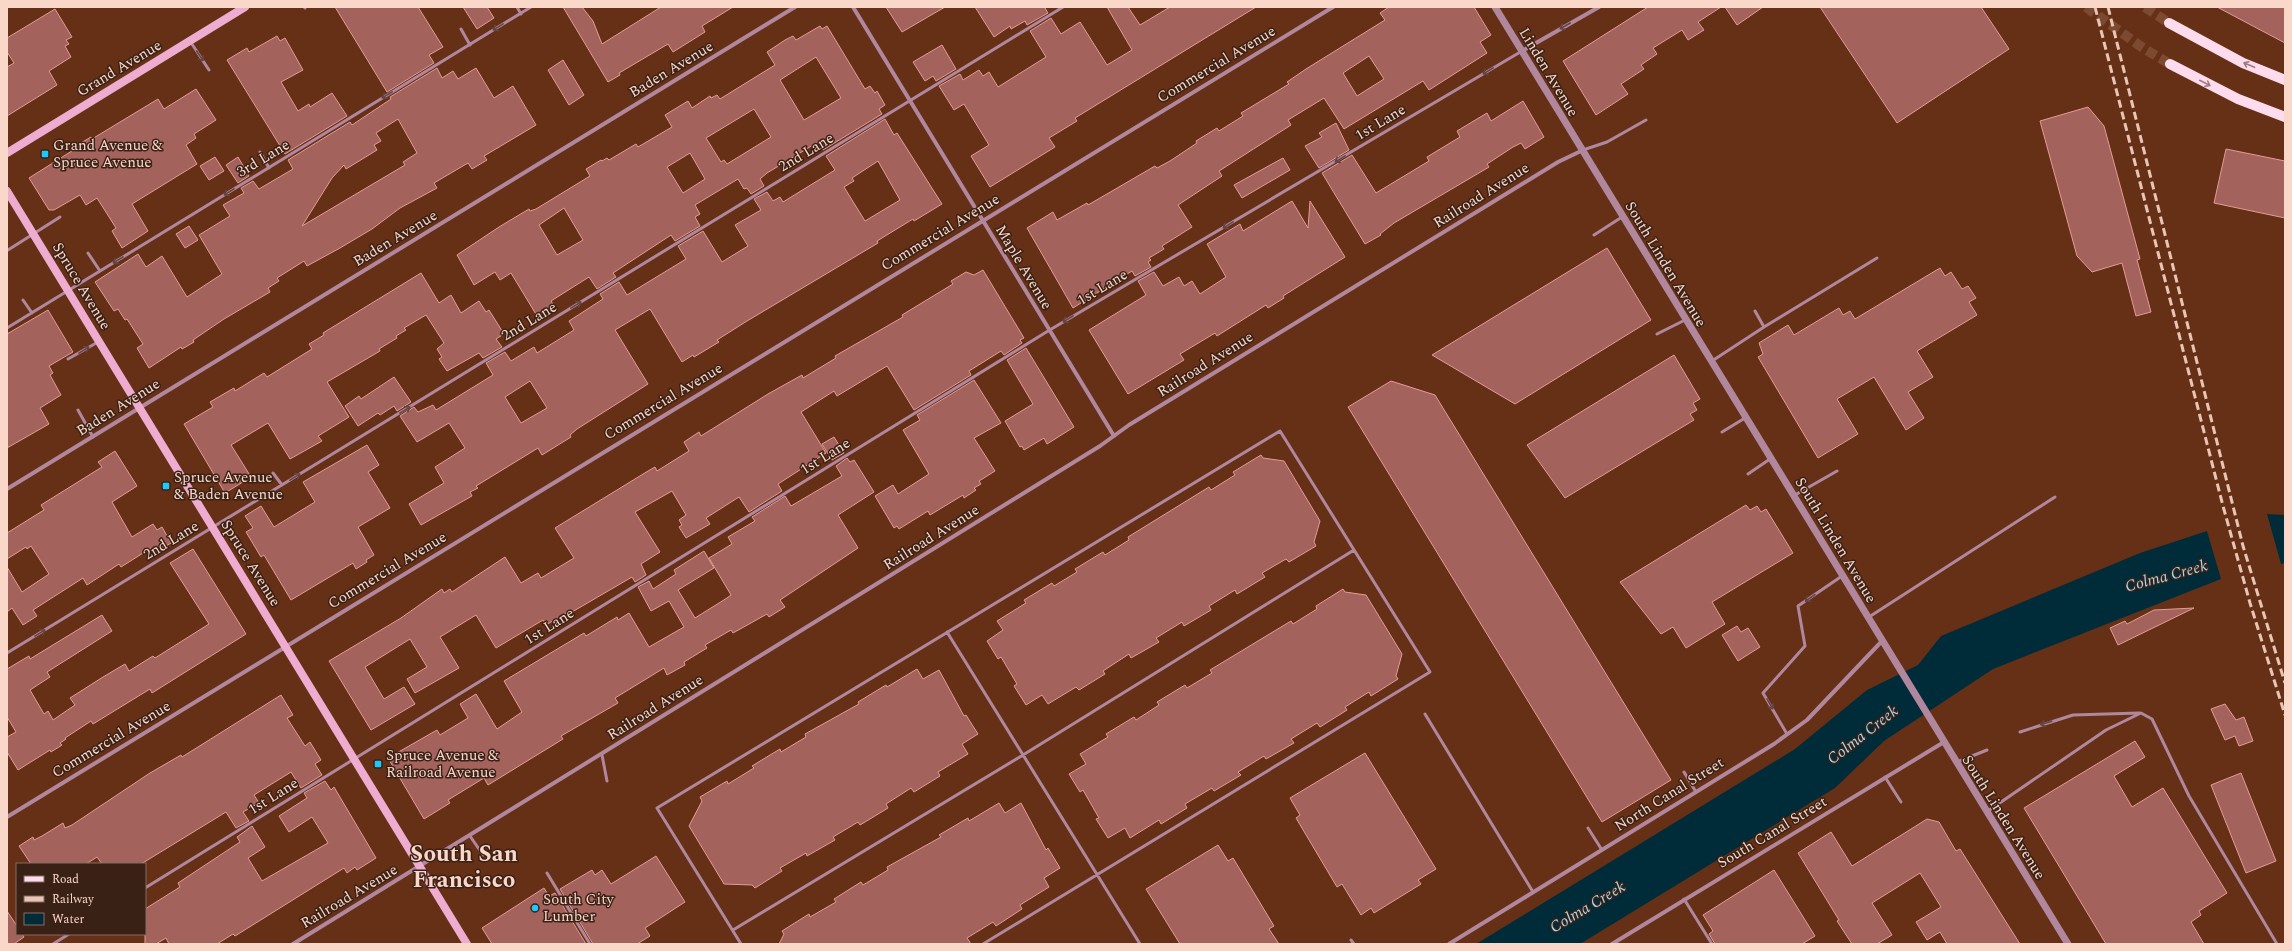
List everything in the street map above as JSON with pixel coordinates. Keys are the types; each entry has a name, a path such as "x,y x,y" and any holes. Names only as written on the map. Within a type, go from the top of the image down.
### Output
{"main road":[{"name":"Grand Avenue","path":"7,153 245,7"},
{"path":"2169,23 2243,63 2285,80"},
{"path":"2170,64 2238,99 2285,117"},
{"name":"Spruce Avenue","path":"7,191 467,944"}],"street":[{"name":"Baden Avenue","path":"7,489 795,7"},
{"name":"Maple Avenue","path":"853,7 911,101 1048,331 1114,436"},
{"name":"Commercial Avenue","path":"7,817 1333,7"},
{"name":"Linden Avenue","path":"1495,7 1581,151"},
{"path":"1522,51 1599,7"},
{"name":"South Linden Avenue","path":"1581,151 2068,944"},
{"name":"Railroad Avenue","path":"293,944 602,755 1558,162 1581,151"},
{"name":"North Canal Street","path":"1449,944 1696,792 1787,734 1807,720 1882,641"},
{"name":"South Canal Street","path":"1612,944 1944,742"}],"lane":[{"path":"517,7 521,14"},
{"name":"3rd Lane","path":"7,328 532,7"},
{"name":"2nd Lane","path":"7,653 1063,7"},
{"path":"461,29 470,45"},
{"path":"190,41 209,70"},
{"name":"1st Lane","path":"146,887 1048,331 1522,51"},
{"path":"1581,151 1607,142 1646,120"},
{"path":"260,152 269,168"},
{"path":"8,250 60,217"},
{"path":"1594,235 1622,217"},
{"path":"88,253 100,271"},
{"path":"1711,362 1764,327 1877,258"},
{"path":"23,300 32,313"},
{"path":"1755,311 1764,327"},
{"path":"1657,334 1685,320"},
{"path":"68,360 99,341"},
{"path":"78,410 93,437"},
{"path":"1722,432 1745,418"},
{"path":"741,944 657,808 1280,431 1430,672 983,944"},
{"path":"1748,474 1770,459"},
{"path":"1793,496 1837,471"},
{"path":"273,473 282,485"},
{"path":"1868,618 2055,497"},
{"path":"733,930 1023,755 1354,550"},
{"path":"1787,734 1763,693 1805,646 1798,606 1842,576"},
{"path":"947,632 1140,944"},
{"path":"1986,812 2106,730 2140,713"},
{"path":"2020,732 2073,714 2140,713 2152,719 2189,796 2277,944"},
{"path":"1425,714 1533,892"},
{"path":"1955,762 1987,750"},
{"path":"602,755 607,781"},
{"path":"1684,772 1696,792"},
{"path":"1885,778 1901,802"},
{"path":"1588,828 1602,850"},
{"path":"470,836 483,855"},
{"path":"547,874 590,944"},
{"path":"1684,899 1712,944"},
{"path":"53,944 67,935"}],"water":[{"path":"2267,514 2285,515 2285,563 2281,564"},
{"name":"Colma Creek","path":"2207,531 2221,579 1993,669 1884,741 1835,788 1580,944 1476,944 1795,749 1867,690 1918,665 1941,636 2140,553"}],"building":[{"path":"335,7 418,7 443,47 429,55 434,63 387,92"},
{"path":"463,7 487,7 494,18 477,29"},
{"path":"563,7 582,7 593,21 602,44 661,7 733,7 702,26 705,32 673,52 668,44 619,73 620,75 608,82"},
{"path":"886,7 945,7 902,32"},
{"path":"975,7 1048,7 1045,8 1048,13 1027,25 1025,21 1011,29 1010,26 994,37"},
{"path":"1107,7 1128,7 1140,25 1170,7 1256,7 1075,118 1077,121 1049,138 1055,147 990,187 971,156 989,145 964,104 954,110 939,86 960,74 963,80 979,70 983,76 989,72 998,87 1046,57 1030,31 1051,18 1061,34 1080,22 1107,65 1132,50"},
{"path":"1389,7 1474,7 1491,35 1480,42 1487,53 1429,90 1423,81 1344,129 1324,98 1288,120 1291,125 1219,171 1222,176 1178,205 1192,227 1162,246 1164,249 1149,258 1151,260 1148,262 1151,267 1135,276 1132,271 1073,308 1027,228 1053,212 1057,220 1087,203 1088,205 1155,166 1157,168 1170,161 1197,143 1196,141 1217,128 1219,131 1243,116 1241,113 1289,84 1287,82 1306,69 1385,20 1380,13","holes":["1369,56 1384,79 1357,96 1343,73"]},
{"path":"1648,7 1721,7 1698,22 1704,30 1688,40 1682,30 1653,48 1657,54 1641,65 1644,69 1621,84 1628,94 1596,115 1563,61"},
{"path":"1725,7 1763,7 1737,25"},
{"path":"1820,7 1981,7 2009,49 1897,123"},
{"path":"2217,7 2285,7 2285,43"},
{"path":"55,9 72,37 66,40 69,44 65,46 71,57 49,71 57,85 7,116 7,67 14,63 7,52 7,38"},
{"path":"820,26 822,29 827,26 865,89 870,86 875,93 877,91 885,105 879,109 882,114 823,150 818,142 767,173 760,179 764,186 751,194 747,188 744,189 738,179 695,205 700,214 695,217 700,226 675,241 671,235 613,273 616,277 597,289 589,277 551,301 554,306 537,316 511,273 500,280 495,272 474,285 457,255 529,209 530,211 536,209 590,176 586,169 601,160 602,161 607,158 609,160 636,144 638,147 672,127 665,115 688,101 692,108 710,96 711,98 717,95 720,99 775,65 767,52 793,36 796,40","holes":["816,57 841,98 804,120 780,80","754,109 771,137 727,164 724,160 721,162 706,138","690,153 705,179 683,193 667,167","564,208 583,240 557,255 539,225"]},
{"path":"277,36 280,41 285,38 303,70 281,82 298,111 309,104 310,107 332,93 347,116 285,154 227,60 247,48 249,52"},
{"path":"942,45 956,69 936,81 933,76 925,81 913,62"},
{"path":"563,60 584,95 569,105 548,70"},
{"path":"437,68 442,78 453,71 458,79 476,68 494,98 513,86 536,125 484,156 487,160 472,169 468,163 434,183 437,188 400,208 372,229 340,248 307,266 304,261 277,278 279,281 268,288 270,292 224,319 193,340 194,342 182,349 181,347 149,368 137,348 143,344 127,319 125,320 118,309 114,311 95,282 138,254 146,267 162,256 187,297 222,274 199,235 230,216 223,205 244,193 241,188 253,181 259,189 293,169 288,160 350,122 352,125 391,99 390,97","holes":["398,119 417,153 403,162 405,165 302,226 332,178 344,165 346,169 377,150 374,145 381,141 376,133"]},
{"path":"196,89 216,120 194,134 196,138 186,145 197,164 132,204 148,231 122,248 112,231 116,228 97,198 86,205 80,195 54,210 49,210 29,178 75,149 74,147 91,137 92,139 158,99 164,109"},
{"path":"1523,101 1544,137 1525,149 1521,143 1513,147 1487,164 1489,167 1394,223 1380,234 1381,235 1365,244 1322,173 1352,155 1376,193 1429,161 1427,157 1460,137 1457,131 1487,113 1491,121"},
{"path":"2088,107 2104,126 2140,259 2137,260 2151,312 2136,316 2122,263 2092,272 2077,256 2040,121"},
{"path":"885,119 894,135 897,133 942,204 914,221 913,219 877,241 878,243 717,340 719,342 694,357 693,355 682,362 650,309 615,330 648,384 577,429 570,435 571,437 542,455 538,448 476,486 478,488 470,492 472,496 421,525 409,504 444,483 435,467 465,448 449,423 417,442 400,416 414,407 418,412 433,405 436,410 493,375 486,363 505,352 511,361 534,347 537,353 574,330 569,321 603,299 600,294 619,282 627,295 686,259 678,246 703,231 722,262 748,246 735,225 761,210 754,199 767,192 773,201 780,197 783,202 835,170 826,156","holes":["878,161 900,200 865,221 844,187 854,181 852,178","530,381 547,408 521,423 505,397"]},
{"path":"1336,123 1349,150 1319,168 1305,146 1322,137 1319,133"},
{"path":"2226,149 2285,161 2285,218 2214,203"},
{"path":"215,157 224,171 209,180 200,166"},
{"path":"238,157 249,176 238,183 226,165"},
{"path":"1283,158 1290,170 1242,198 1234,185"},
{"path":"1292,201 1308,228 1310,201 1345,257 1283,296 1284,298 1268,308 1266,305 1217,336 1215,333 1180,354 1184,360 1128,394 1089,330 1146,295 1138,281 1154,272 1163,286 1179,277 1184,286 1192,281 1200,294 1226,277 1207,244 1240,224 1243,231"},
{"path":"189,226 198,240 185,248 176,234"},
{"path":"1607,248 1651,320 1515,404 1432,355"},
{"path":"1940,268 1945,276 1951,272 1962,289 1968,286 1976,298 1969,302 1977,315 1917,351 1933,377 1908,392 1924,418 1906,430 1874,377 1837,399 1858,434 1818,458 1758,357 1763,354 1759,343 1788,325 1794,335 1839,308 1843,315 1850,311 1855,319"},
{"path":"983,270 1024,338 1020,340 1022,343 1004,355 1001,351 969,371 971,375 914,410 887,366 837,396 834,391 801,412 826,453 778,484 782,491 749,512 739,497 706,518 710,524 686,538 679,527 682,525 679,520 686,515 672,491 635,512 660,552 641,564 646,575 635,582 632,577 572,612 571,610 546,625 543,620 496,648 476,615 440,637 459,668 415,693 407,679 427,667 410,639 365,667 384,699 404,687 415,704 371,730 329,661 401,618 442,589 444,593 450,589 452,592 505,557 521,583 538,573 541,578 574,558 555,528 648,471 655,467 657,471 689,451 684,442 699,432 701,436 768,394 802,375 803,378 836,358 835,356 903,317 902,315 953,284 951,281 966,272 974,275"},
{"path":"421,273 439,303 451,295 461,313 479,301 486,312 489,310 504,334 496,339 502,347 483,358 479,353 447,371 439,359 442,357 437,349 444,343 426,315 404,328 406,330 396,336 397,338 379,349 380,351 327,382 349,417 318,436 322,441 290,459 268,423 231,445 251,477 225,493 184,424 213,407 210,402 234,388 235,391 264,373 267,377 312,349 309,344 324,335 323,333"},
{"path":"48,310 73,352 49,366 53,373 50,375 61,395 40,408 49,424 7,448 7,334"},
{"path":"1026,348 1074,427 1047,444 1044,438 1024,450 1022,446 1020,447 1005,421 1033,404 1007,360"},
{"path":"1674,355 1700,399 1693,403 1697,410 1690,414 1694,420 1565,498 1527,445"},
{"path":"394,377 411,402 397,411 394,406 380,415 378,413 358,426 345,406 359,396 361,399"},
{"path":"974,380 1001,423 974,438 995,471 979,481 981,484 974,488 976,490 964,498 963,495 930,515 928,511 899,529 897,526 894,528 875,496 893,485 898,494 929,474 903,430 920,420 917,415"},
{"path":"1391,381 1435,395 1671,780 1602,822 1348,407"},
{"path":"834,437 844,453 832,460 822,444"},
{"path":"367,445 379,465 368,472 390,508 358,527 374,555 366,560 367,562 356,569 353,563 291,600 264,555 261,557 246,532 253,528 245,516 261,506 274,527 315,502 303,482"},
{"path":"115,451 137,486 112,502 132,537 153,524 157,530 162,527 171,543 155,553 151,548 121,567 119,564 87,585 83,578 33,610 37,616 23,625 12,608 7,612 7,567 22,592 49,574 31,546 27,549 26,547 7,559 7,533 44,510 41,505 102,467 98,462"},
{"path":"1261,455 1263,458 1284,461 1320,521 1314,542 1316,546 1289,562 1286,559 1262,573 1265,577 1237,594 1235,590 1209,606 1211,610 1184,626 1182,622 1156,638 1159,642 1131,658 1129,654 1103,671 1105,674 1079,690 1076,687 1048,704 1042,695 1026,705 1014,686 1017,684 1001,657 998,659 987,641 1003,630 997,621 1026,603 1024,600 1052,583 1054,586 1077,572 1075,569 1103,552 1105,555 1129,540 1128,537 1209,487 1211,490 1235,475 1233,472"},
{"path":"847,458 850,462 854,460 874,492 838,515 858,548 780,600 785,607 769,617 767,614 733,633 731,630 705,645 707,648 684,662 685,665 667,675 664,668 615,698 618,703 561,736 563,739 488,785 484,778 448,800 450,803 424,819 388,758 437,730 440,735 468,718 460,704 476,694 497,729 522,712 504,681 584,633 586,636 617,617 618,620 629,613 649,647 684,627 669,601 651,611 638,587 649,581 653,589 676,574 674,570 704,551 714,568 678,590 695,618 731,595 709,558 732,544 728,537 755,521 752,517 785,496 791,506 842,476 836,466"},
{"path":"1746,505 1750,510 1757,506 1761,512 1766,509 1793,553 1712,602 1725,624 1686,648 1673,627 1661,634 1620,582"},
{"path":"193,549 246,634 152,693 150,689 93,724 91,721 65,738 66,739 60,743 62,745 51,752 50,750 18,770 7,752 7,737 16,732 7,717 7,669 29,656 30,659 102,615 112,631 47,672 50,677 30,690 44,714 48,711 53,720 75,705 70,698 103,677 125,664 129,671 153,656 155,658 209,624 170,563"},
{"path":"1343,589 1345,592 1366,595 1402,654 1396,676 1398,679 1371,696 1369,692 1345,707 1347,710 1320,727 1317,723 1291,739 1294,743 1266,759 1264,756 1238,772 1241,775 1214,791 1212,788 1185,804 1187,808 1161,824 1159,820 1130,838 1125,828 1108,838 1096,819 1099,818 1083,790 1080,792 1069,774 1086,764 1080,754 1108,737 1106,734 1134,717 1136,720 1159,705 1157,702 1185,685 1187,688 1212,673 1210,670 1291,621 1293,624 1317,609 1316,606"},
{"path":"2194,608 2118,645 2110,628 2125,621 2127,624 2154,610"},
{"path":"1737,626 1741,632 1748,628 1760,647 1738,661 1722,635"},
{"path":"917,669 923,679 939,670 964,716 966,715 978,734 962,744 968,754 938,772 940,776 914,792 911,788 886,804 888,808 860,825 858,822 833,837 835,840 807,856 806,853 780,868 782,871 755,888 752,885 724,884 689,826 702,801 700,797 727,781 728,784 754,768 752,766 780,749 781,752 806,737 805,734 859,704 858,702 886,685 887,687"},
{"path":"281,695 293,715 287,718 305,746 310,742 321,760 315,764 322,775 301,788 291,772 254,795 259,803 243,812 249,821 236,828 226,812 143,863 101,863 97,857 88,863 30,863 19,846 33,837 34,840 42,836 63,823 65,828 72,825 150,773 181,755 182,757"},
{"path":"2225,704 2236,720 2244,717 2253,741 2239,746 2235,736 2225,740 2211,709"},
{"path":"2135,741 2145,757 2114,776 2132,807 2163,788 2227,893 2199,911 2201,915 2191,922 2204,944 2106,944 2024,808"},
{"path":"1365,753 1436,869 1418,880 1421,884 1374,913 1371,908 1361,915 1342,884 1337,887 1296,818 1300,815 1290,798"},
{"path":"2241,773 2276,861 2246,873 2211,785"},
{"path":"325,781 331,790 334,787 376,858 357,870 355,867 347,873 344,868 235,936 233,934 217,944 169,944 166,938 156,944 145,944 146,908 180,887 178,883 240,842 237,837 252,826 265,847 248,858 262,881 328,843 312,817 289,832 279,816 307,798 304,793"},
{"path":"999,803 1005,813 1021,803 1046,850 1048,848 1060,868 1044,878 1049,887 1020,905 1022,909 996,926 993,922 967,938 971,944 779,944 784,934 782,931 809,914 810,917 836,902 834,899 861,882 863,885 888,870 887,867 941,837 939,835 968,818 969,821"},
{"path":"1927,819 1939,822 1956,851 1960,849 2020,944 1947,944 1940,932 1927,940 1916,922 1941,907 1920,873 1872,903 1892,935 1877,944 1852,944 1798,853 1831,832 1852,866"},
{"path":"1218,845 1228,861 1233,858 1274,926 1269,929 1279,944 1180,944 1146,889"},
{"path":"656,856 685,902 645,928 650,936 637,944 593,944 560,889 592,870 595,875 602,870 611,884"},
{"path":"1774,870 1815,936 1802,944 1715,944 1709,934 1713,931 1703,915"},
{"name":"South City Lumber","path":"544,888 549,896 555,893 586,944 492,944 482,928"},
{"path":"7,911 16,924 16,935 23,935 24,937 14,944 7,944"}],"tunnel":[{"path":"2086,7 2143,48 2170,64"},
{"path":"2145,7 2169,23"}],"railway":[{"path":"2095,7 2223,506 2250,603 2285,715"},
{"path":"2108,7 2243,546 2285,683"}],"place":[{"name":"Grand Avenue & Spruce Avenue","path":"45,154"},
{"name":"Spruce Avenue & Baden Avenue","path":"166,486"},
{"name":"Spruce Avenue & Railroad Avenue","path":"378,764"},
{"name":"South City Lumber","path":"535,908"}],"district":[{"name":"South San Francisco","path":"464,866"}]}
